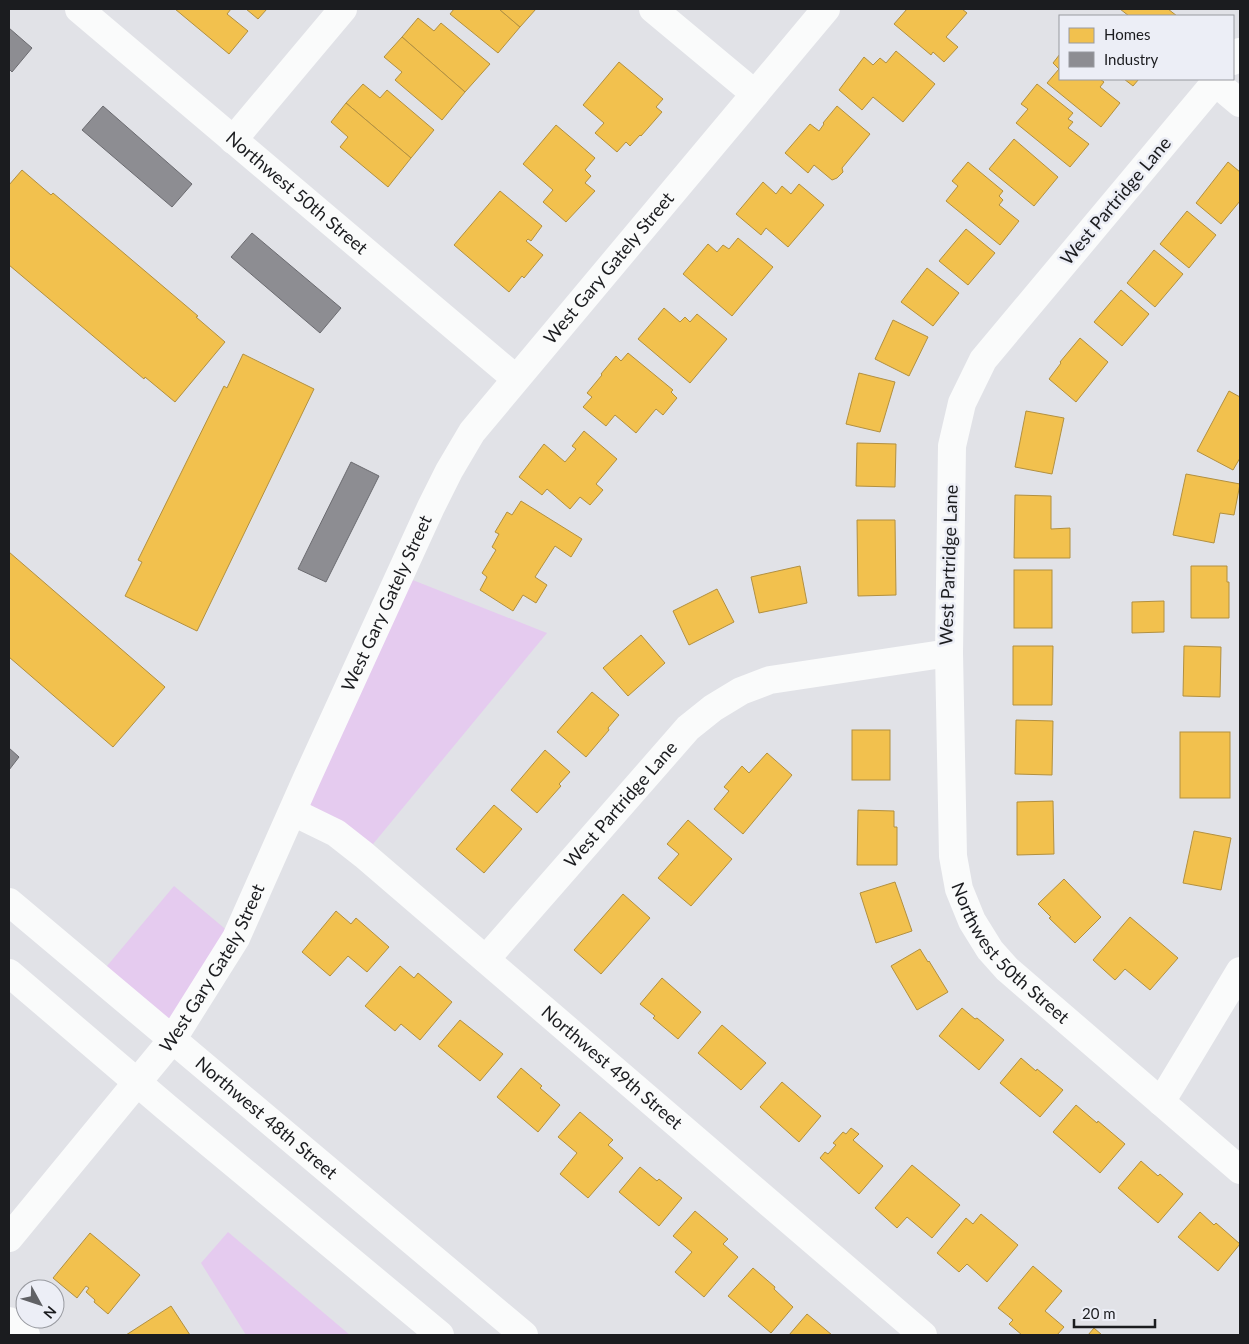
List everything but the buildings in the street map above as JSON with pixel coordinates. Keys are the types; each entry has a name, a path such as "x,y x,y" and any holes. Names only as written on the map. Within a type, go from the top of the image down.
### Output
{"street":[{"name":"Northwest 50th Street","path":"79,9 515,378"},
{"path":"233,140 343,9"},
{"path":"652,9 755,94"},
{"name":"West Gary Gately Street","path":"9,1238 172,1040 236,938 363,655 449,471 472,432 515,378 826,9"},
{"path":"1216,80 1240,103"},
{"name":"West Partridge Lane","path":"486,959 688,728 713,708 741,691 770,680 949,653 952,446 962,403 969,386 983,360 1216,80"},
{"name":"Northwest 50th Street","path":"949,653 953,856 959,890 972,921 990,950 1007,969 1240,1170"},
{"name":"Northwest 49th Street","path":"293,812 336,833 486,959 923,1335"},
{"name":"Northwest 48th Street","path":"9,902 524,1335"},
{"path":"1161,1102 1240,971"},
{"path":"9,973 440,1335"},
{"path":"9,1321 26,1335"}],"shaded area":[{"path":"400,575 547,633 364,855 293,812"},
{"path":"174,886 236,938 172,1040 97,978"},
{"path":"228,1232 350,1335 246,1335 201,1263"}]}
